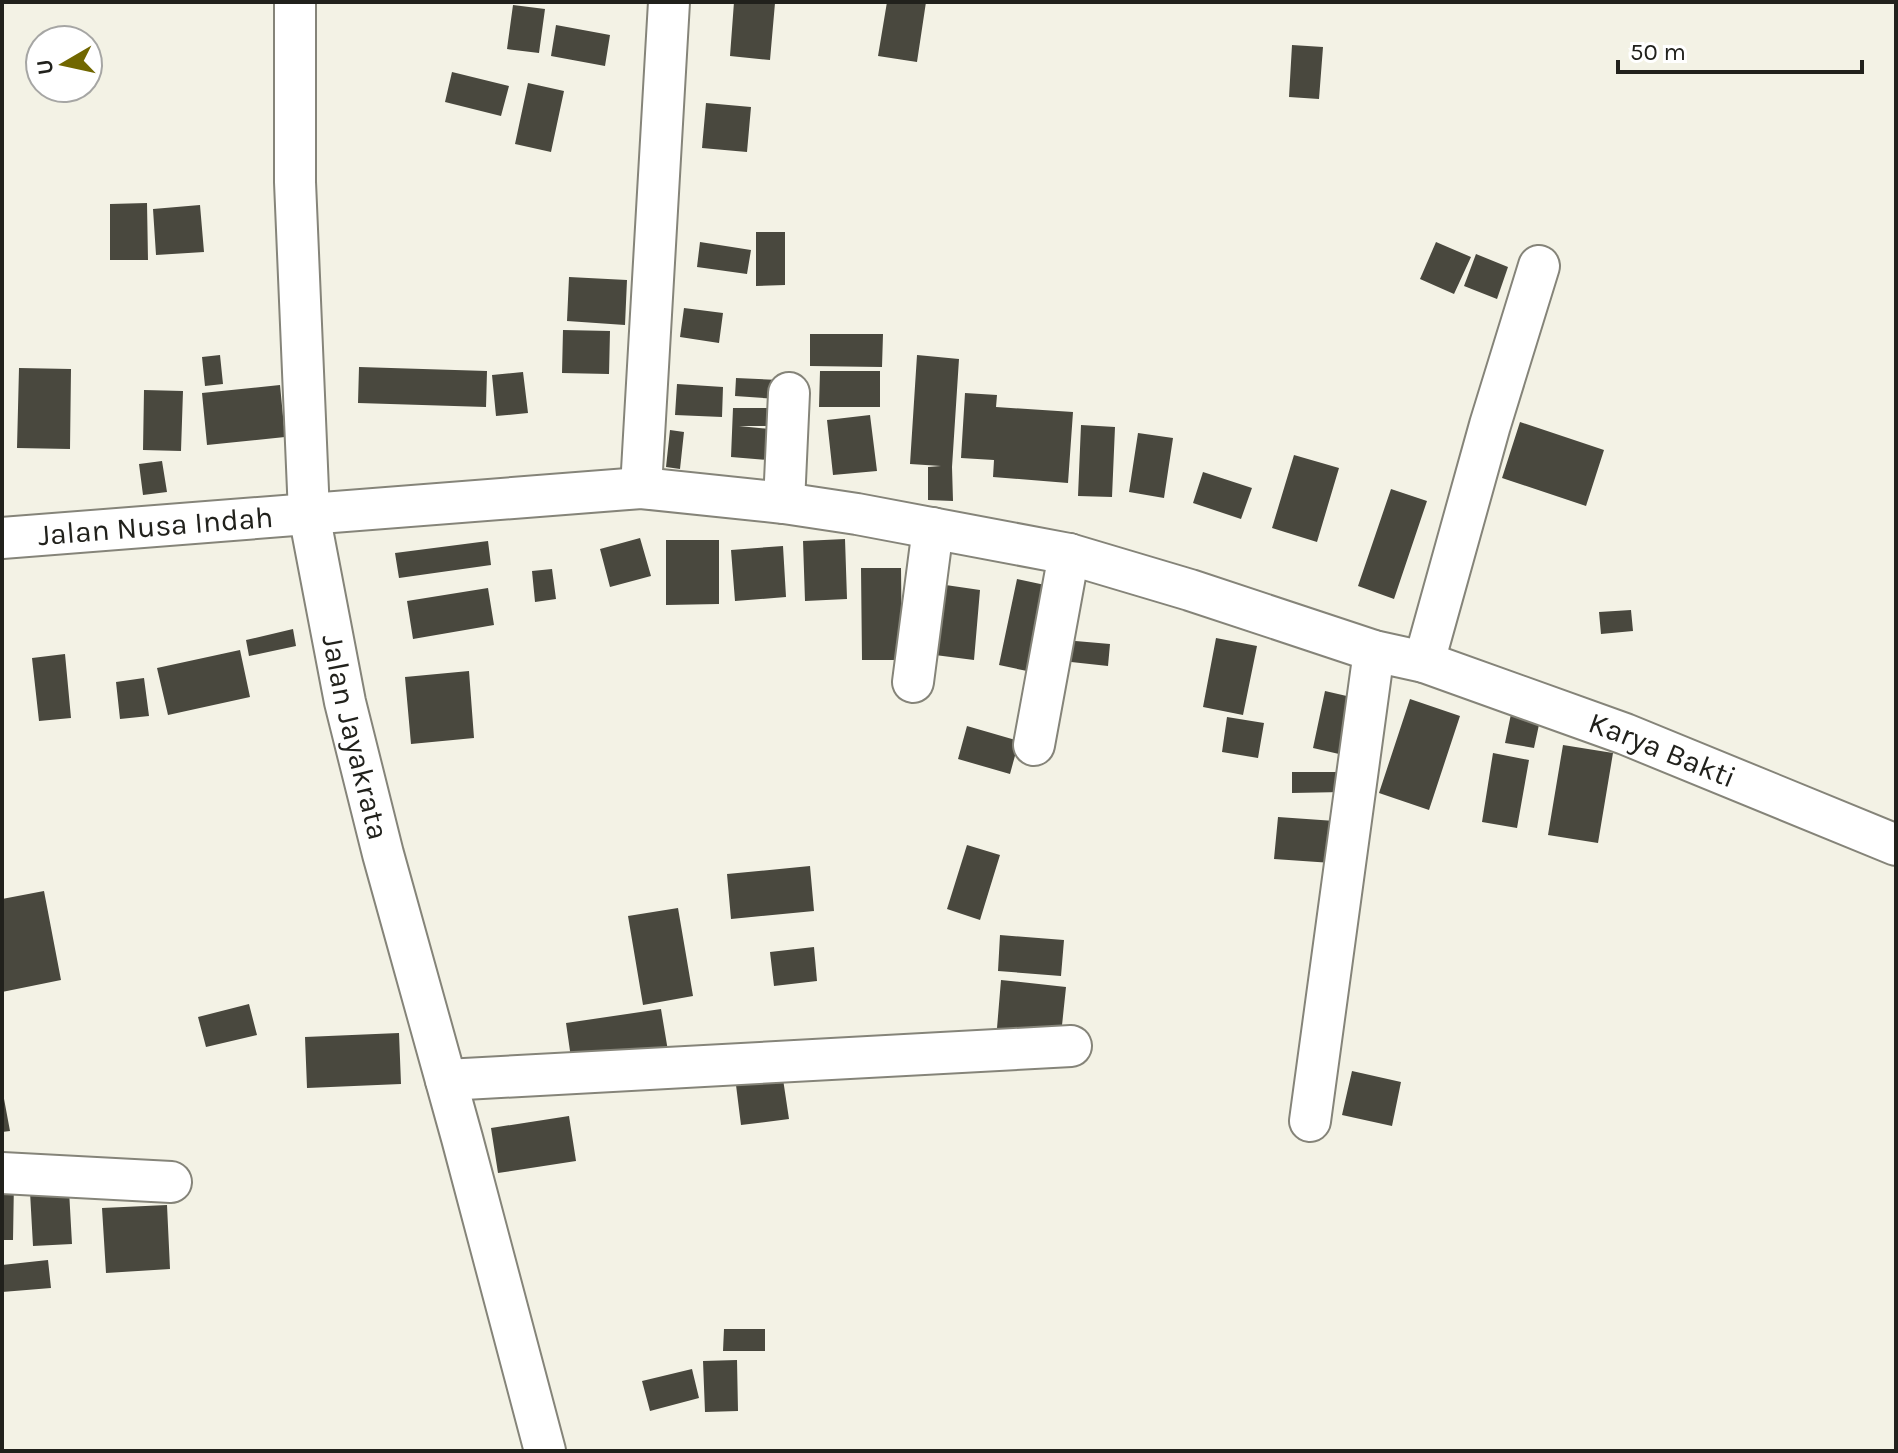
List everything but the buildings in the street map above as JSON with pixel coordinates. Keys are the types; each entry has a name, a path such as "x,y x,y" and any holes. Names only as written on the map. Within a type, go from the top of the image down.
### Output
{"street":[{"name":"Jalan Jayakrata","path":"295,2 295,182 309,514 345,702 383,854 545,1451"},
{"path":"641,488 669,2"},
{"path":"1424,662 1490,425 1539,266"},
{"path":"784,503 789,393"},
{"name":"Jalan Nusa Indah","path":"2,538 641,488 784,503 933,528"},
{"path":"913,682 933,528"},
{"name":"Karya Bakti","path":"933,528 1069,554 1374,651 1424,662 1625,734 1896,845"},
{"path":"1034,745 1069,554"},
{"path":"1310,1121 1374,651"},
{"path":"446,1080 1071,1046"},
{"path":"2,1173 171,1182"}]}
